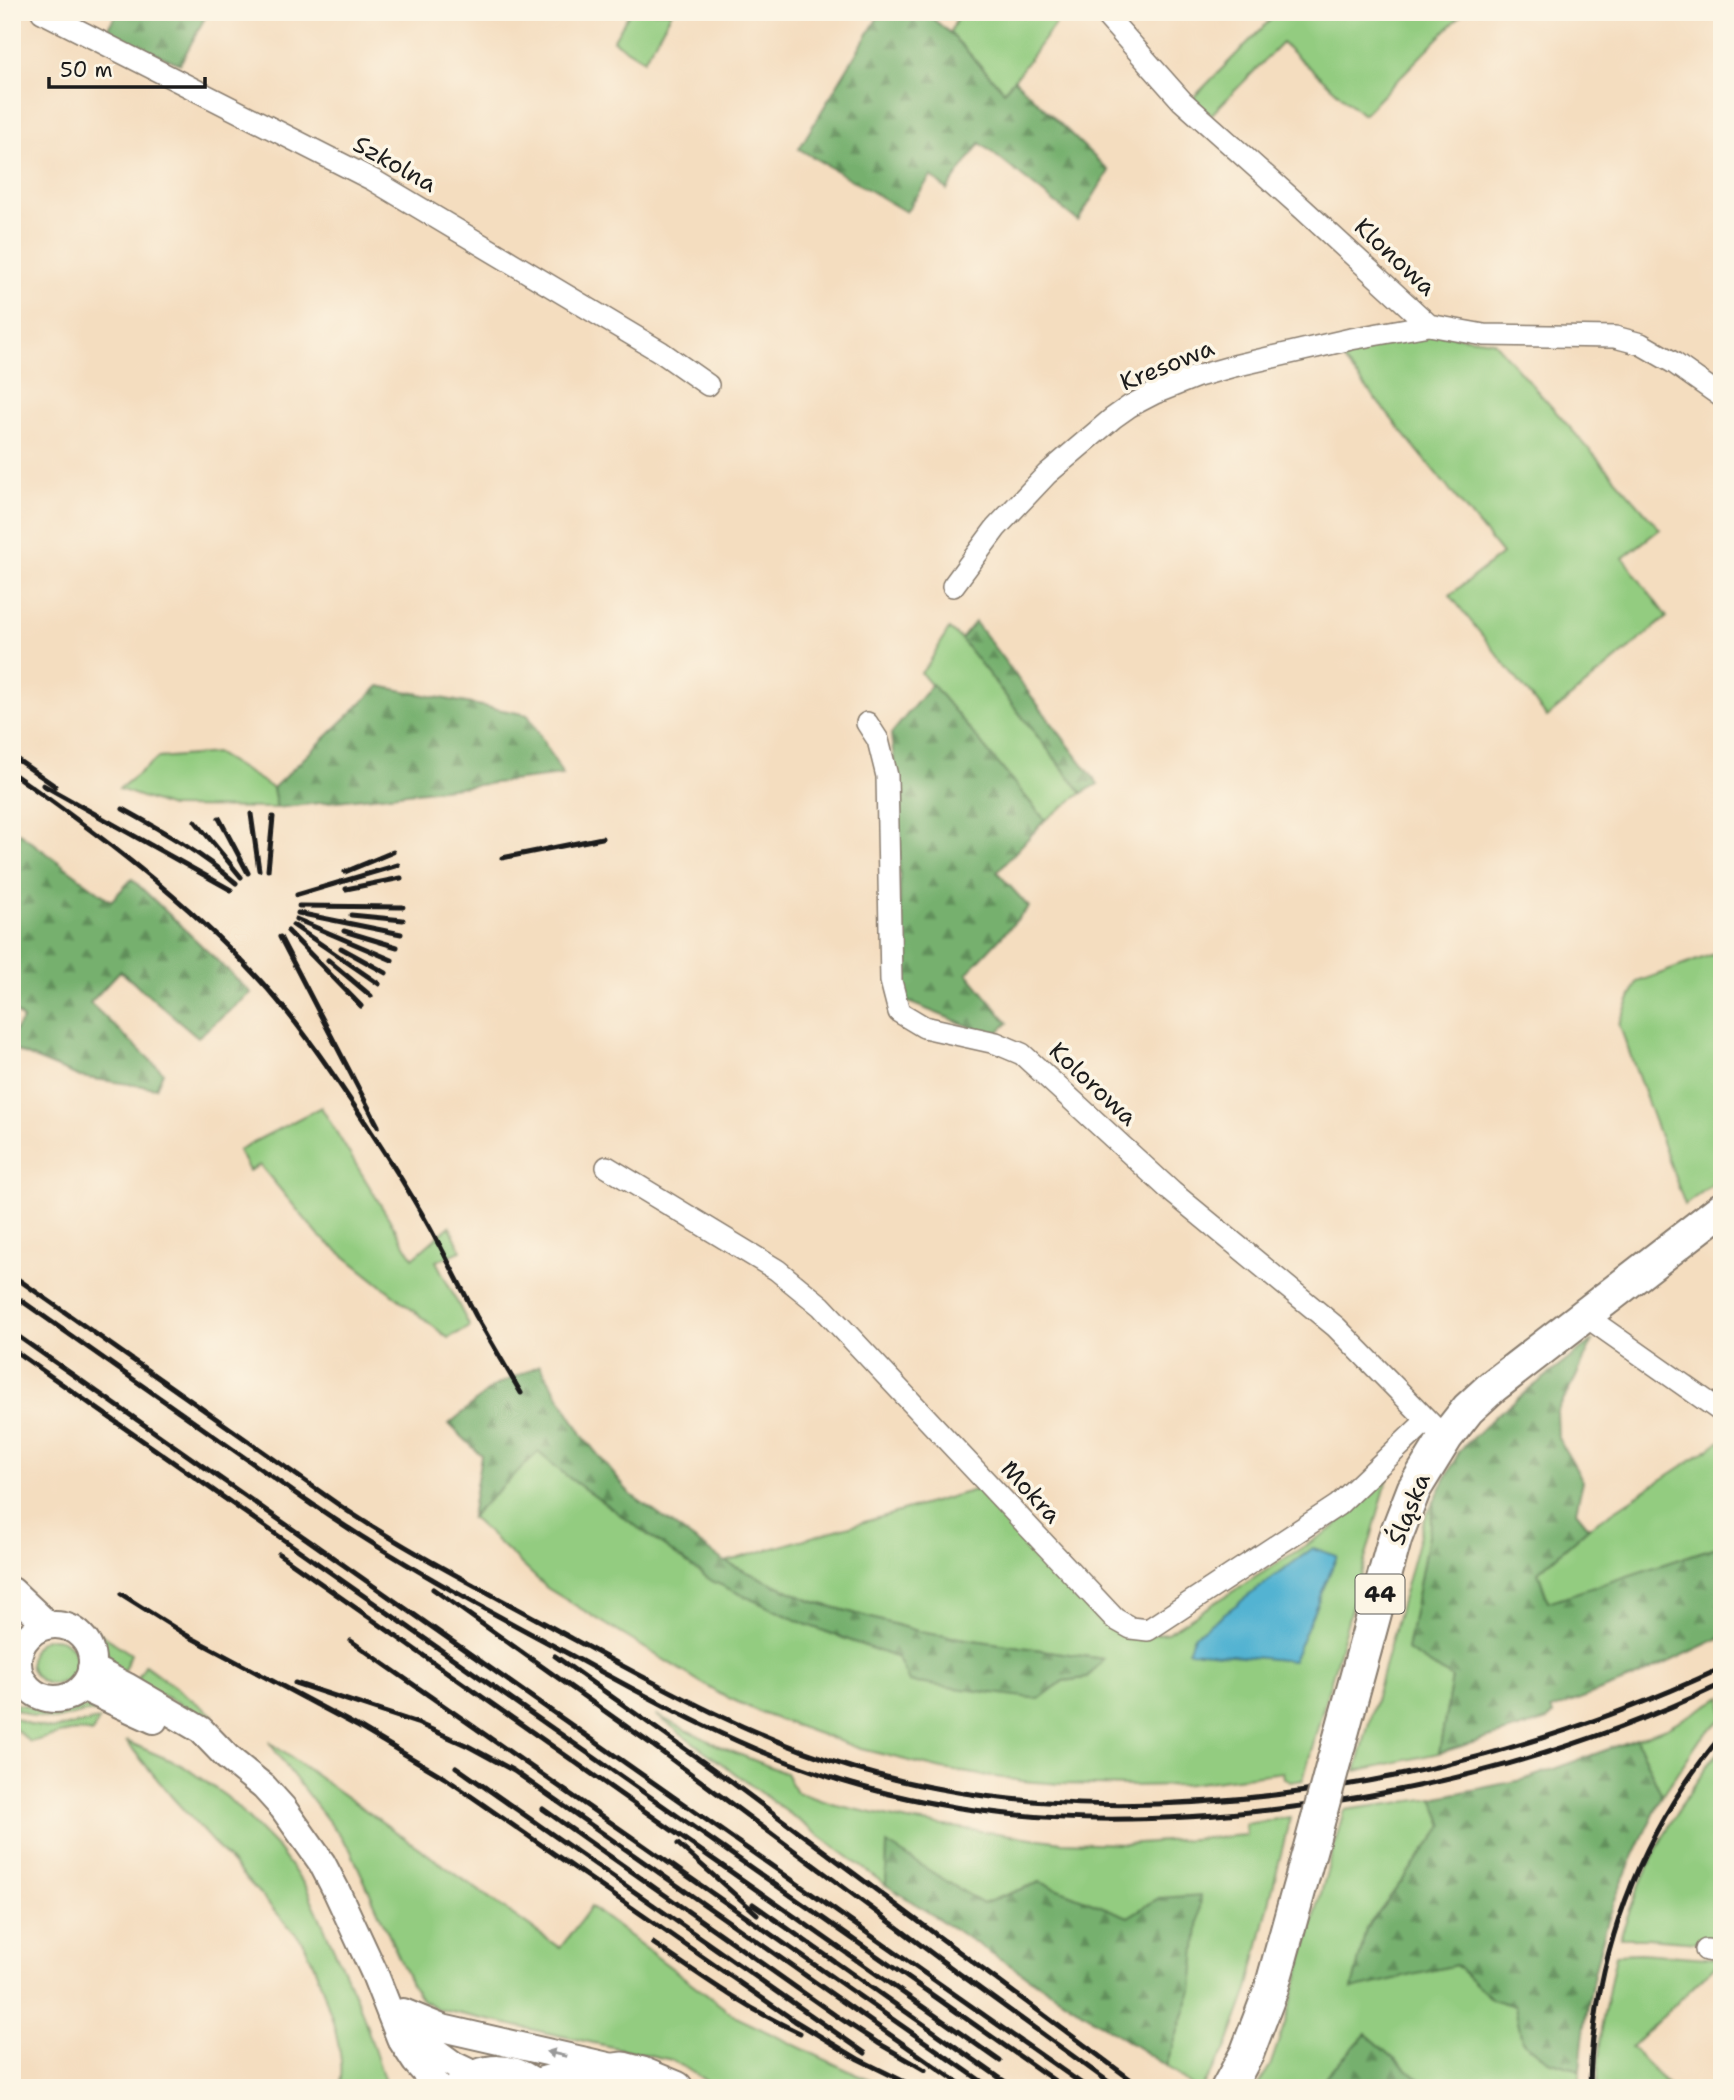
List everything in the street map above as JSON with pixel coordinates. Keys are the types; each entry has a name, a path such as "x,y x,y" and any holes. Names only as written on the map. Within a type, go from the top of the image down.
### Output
{"main road":[{"name":"Śląska","path":"1228,2088 1247,2053 1271,1990 1395,1538 1436,1429 1468,1409 1492,1387 1722,1209"},
{"path":"469,2082 492,2072 507,2072 522,2077 535,2087 574,2075 623,2069 671,2085"},
{"path":"595,2088 606,2084 671,2085"}],"street":[{"name":"Szkolna","path":"42,12 373,180 661,352 708,385"},
{"name":"Klonowa","path":"1103,12 1182,101 1429,325 1484,334 1615,337 1641,344 1674,363 1722,397"},
{"name":"Kresowa","path":"953,586 996,528 1047,474 1130,406 1185,381 1234,366 1429,325"},
{"name":"Kolorowa","path":"867,723 878,740 887,776 891,981 898,1012 925,1027 996,1043 1022,1054 1172,1192 1336,1327 1436,1429"},
{"name":"Mokra","path":"607,1167 777,1270 821,1306 1115,1619 1131,1628 1148,1630 1338,1505 1436,1429"},
{"path":"1584,1315 1722,1412"},
{"path":"12,1591 48,1626"},
{"path":"48,1626 66,1627 76,1631 92,1658 87,1678 73,1695 61,1699 38,1696 28,1688 17,1665 18,1635 29,1635 48,1626"},
{"path":"87,1678 227,1757 264,1787 283,1808 309,1844 336,1890 401,2025 415,2061 439,2088"},
{"path":"401,2025 442,2028 623,2069"},
{"path":"401,2025 454,2065 469,2082"},
{"path":"401,2025 411,2088"}],"green space":[{"path":"118,12 208,12 180,64 105,32"},
{"path":"630,12 672,12 644,60 613,41"},
{"path":"881,12 925,12 950,33 1004,91 1014,79 1109,171 1078,221 980,143 947,190 931,176 906,212 799,149"},
{"path":"960,12 1064,12 1005,92 950,33"},
{"path":"1278,12 1464,12 1363,115 1282,43 1211,115 1192,99"},
{"path":"1424,332 1493,341 1660,529 1623,558 1667,617 1547,717 1450,595 1502,554 1341,357"},
{"path":"975,622 1098,784 1082,793 961,639"},
{"path":"949,629 961,639 1082,793 1045,820 921,673"},
{"path":"932,684 1045,820 997,872 1029,907 967,973 1008,1023 994,1036 908,1002 900,970 899,809 891,734"},
{"path":"379,686 528,715 563,775 277,808 273,788"},
{"path":"216,753 273,788 277,808 170,807 119,789 158,758"},
{"path":"12,832 18,832 111,901 132,879 251,993 198,1037 120,971 90,1003 163,1072 156,1088 80,1077 12,1049 12,1035 23,1019 12,1009"},
{"path":"1722,951 1722,1177 1685,1205 1619,1024 1637,982"},
{"path":"321,1107 413,1258 450,1226 461,1251 436,1261 470,1327 448,1338 319,1236 260,1165 249,1171 238,1150"},
{"path":"1593,1340 1557,1411 1558,1438 1583,1481 1576,1511 1589,1527 1538,1572 1548,1602 1722,1545 1722,1637 1632,1679 1551,1710 1553,1715 1548,1720 1439,1753 1452,1678 1407,1650 1435,1499 1460,1450 1495,1416"},
{"path":"540,1365 585,1439 630,1494 725,1562 811,1601 925,1633 1104,1659 1087,1678 1063,1681 1039,1699 909,1682 898,1658 805,1624 712,1581 568,1477 538,1452 471,1517 481,1455 449,1424 493,1387"},
{"path":"1722,1440 1722,1545 1549,1603 1538,1572 1589,1527"},
{"path":"538,1451 568,1477 712,1581 805,1624 898,1658 1039,1699 1063,1681 1087,1678 1103,1659 925,1633 811,1601 725,1562 982,1488 1097,1619 1129,1637 1167,1633 1333,1528 1389,1474 1303,1780 1290,1782 1284,1778 1283,1772 1182,1785 1129,1786 1022,1781 942,1769 861,1749 766,1715 720,1694 547,1588 471,1517"},
{"path":"1435,1499 1407,1650 1452,1678 1439,1753 1356,1771 1423,1523"},
{"path":"98,1632 131,1654 122,1675 113,1666"},
{"path":"53,1638 69,1645 76,1661 69,1677 53,1684 37,1677 30,1661 37,1645"},
{"path":"145,1665 213,1715 211,1720 136,1682"},
{"path":"1722,1697 1722,1718 1701,1738 1662,1796 1636,1739 1666,1728"},
{"path":"12,1704 55,1714 92,1706 107,1708 106,1712 82,1713 55,1720 33,1716 12,1708"},
{"path":"656,1715 721,1747 786,1773 796,1792 836,1805 908,1821 1062,1842 1125,1844 1246,1835 1245,1824 1290,1817 1248,1990 1226,2049 1201,2088 1195,2088 1166,2066 1192,1990 1159,1898 1128,1917 1040,1882 983,1904 887,1845 886,1885"},
{"path":"12,1717 53,1729 99,1720 92,1733 68,1732 30,1742 12,1726"},
{"path":"1636,1739 1662,1796 1626,1873 1608,1921 1592,1984 1580,2070 1548,2061 1522,2041 1515,2006 1492,1999 1456,1965 1352,1989 1366,1929 1444,1825 1433,1798 1526,1779"},
{"path":"126,1741 183,1766 227,1797 278,1849 306,1887 361,2009 387,2088 337,2088 341,2078 341,2064 335,2029 304,1943 171,1796"},
{"path":"269,1742 560,1948 591,1907 736,2017 885,2088 718,2088 672,2060 438,2009 421,1999 411,1984 350,1849"},
{"path":"1722,1747 1719,1875 1722,1878 1722,1944 1620,1938 1639,1886 1662,1838 1690,1791"},
{"path":"1433,1798 1444,1825 1366,1929 1353,1988 1456,1965 1492,1999 1515,2006 1522,2041 1548,2061 1580,2070 1580,2088 1429,2088 1366,2034 1315,2088 1256,2088 1270,2066 1286,2020 1344,1810"},
{"path":"887,1844 983,1904 1040,1882 1128,1917 1159,1898 1201,1895 1192,1990 1166,2066 886,1885"},
{"path":"1640,1953 1722,1959 1631,2047 1671,2088 1597,2088 1601,2029 1616,1954"},
{"path":"1366,2034 1429,2088 1315,2088"}],"water":[{"path":"1313,1548 1337,1556 1293,1661 1188,1651 1194,1636"}],"railway":[{"path":"12,756 55,786"},
{"path":"12,773 171,894 257,977 298,1026 335,1077 400,1178 439,1245"},
{"path":"43,785 231,890"},
{"path":"123,809 181,843 236,883"},
{"path":"251,814 259,870"},
{"path":"268,870 273,817"},
{"path":"219,818 248,873"},
{"path":"195,821 241,877"},
{"path":"502,858 602,838"},
{"path":"345,872 393,852"},
{"path":"297,895 398,865"},
{"path":"346,889 401,878"},
{"path":"299,906 403,907"},
{"path":"298,913 401,934"},
{"path":"351,915 403,920"},
{"path":"296,919 392,960"},
{"path":"293,925 379,984"},
{"path":"288,931 361,1006"},
{"path":"344,931 397,947"},
{"path":"280,937 378,1126"},
{"path":"341,948 386,973"},
{"path":"328,960 371,996"},
{"path":"436,1238 476,1316 521,1393"},
{"path":"12,1275 349,1512"},
{"path":"12,1294 312,1505"},
{"path":"12,1332 1088,2088"},
{"path":"12,1349 1065,2088"},
{"path":"305,1499 368,1541 466,1598 735,1740 806,1769 896,1796 1004,1814 1058,1818 1167,1818 1278,1809 1393,1791 1505,1765 1560,1748 1614,1730 1722,1684"},
{"path":"342,1507 419,1555 626,1668 737,1724 853,1768 965,1793 1021,1800 1135,1805 1249,1798 1360,1783 1466,1760 1570,1729 1621,1711 1722,1668"},
{"path":"279,1554 1000,2061"},
{"path":"433,1589 651,1744 1117,2088"},
{"path":"121,1594 186,1635 359,1727 445,1778 795,2021 858,2059 917,2088"},
{"path":"351,1641 991,2088"},
{"path":"555,1656 734,1784 1142,2088"},
{"path":"295,1683 417,1723 514,1771 966,2088"},
{"path":"1590,2088 1600,1992 1611,1945 1626,1900 1644,1856 1667,1813 1722,1735"},
{"path":"456,1767 865,2053"},
{"path":"543,1809 835,2015 925,2070"},
{"path":"678,1844 757,1914"},
{"path":"753,1904 1014,2088"},
{"path":"653,1943 743,2003 800,2033"}]}
